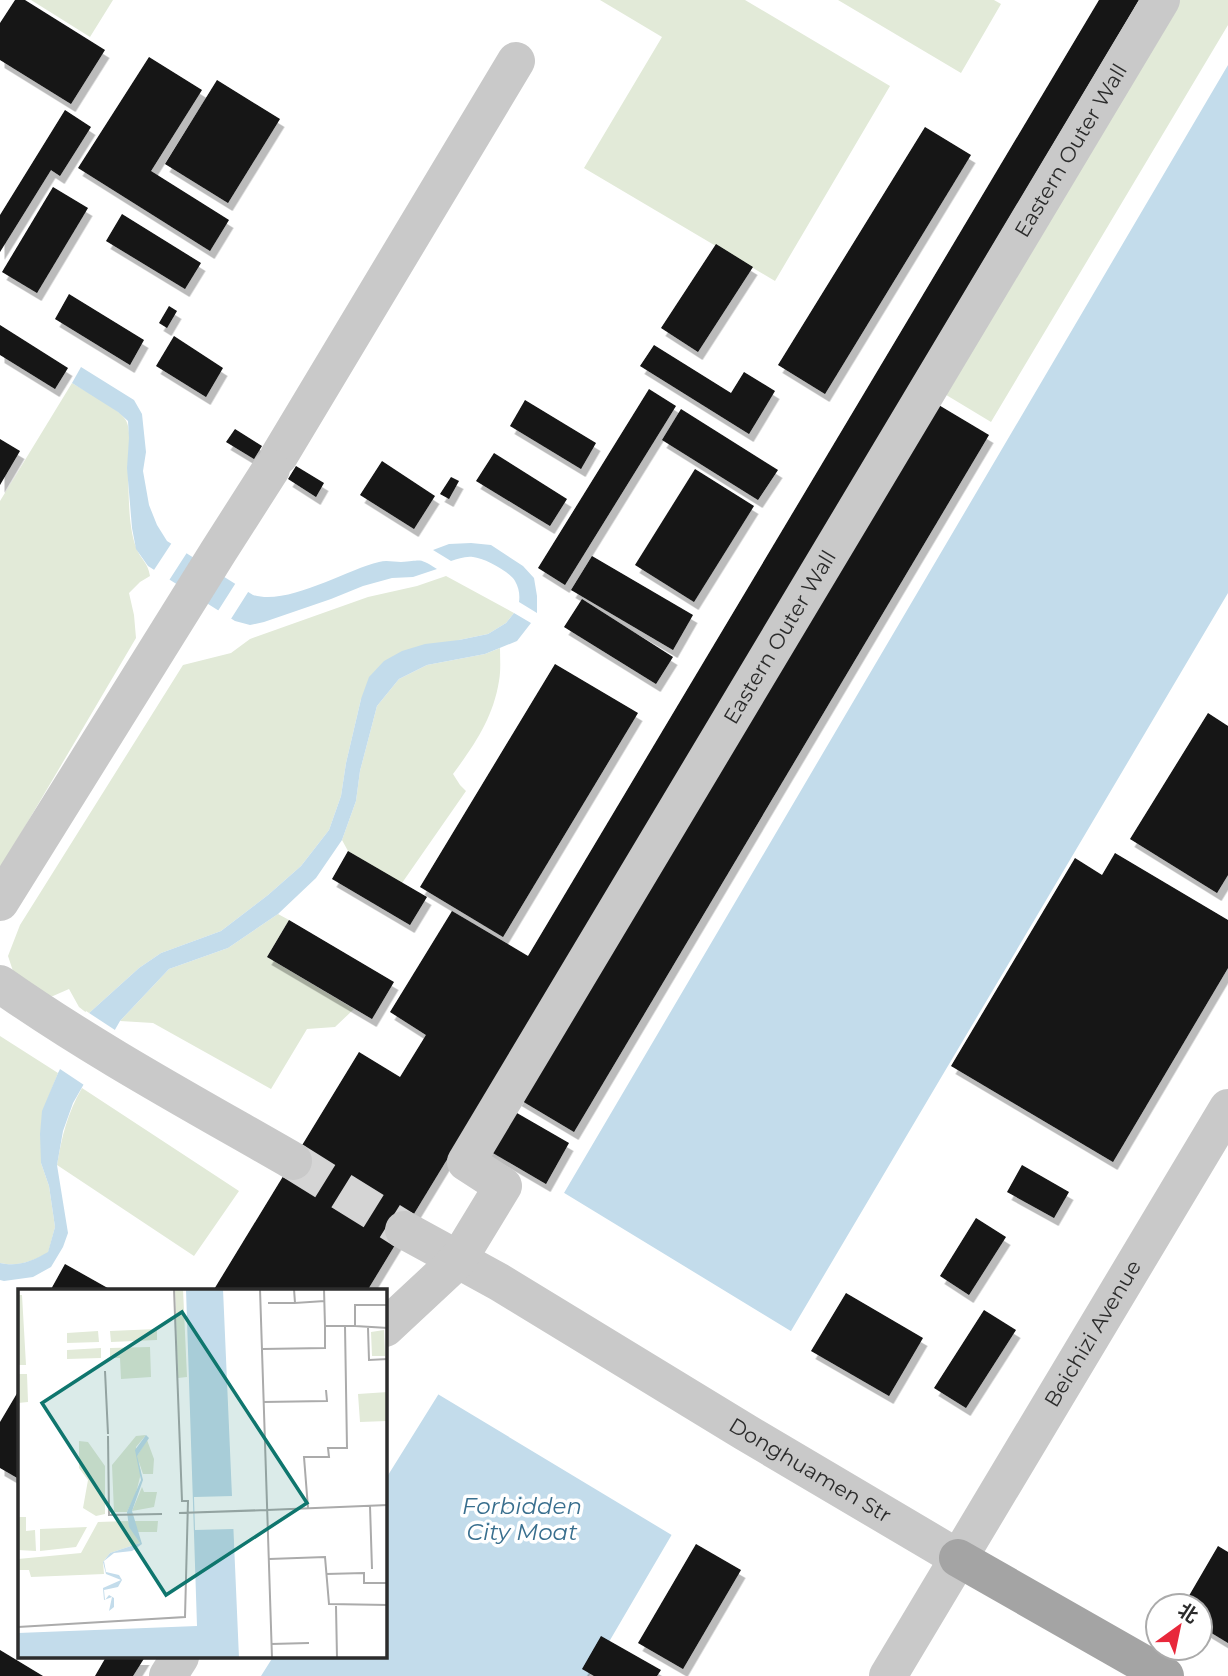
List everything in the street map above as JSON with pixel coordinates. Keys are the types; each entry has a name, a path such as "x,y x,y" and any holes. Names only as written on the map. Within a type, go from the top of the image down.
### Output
{"main road":[{"name":"Donghuamen Str","path":"958,1558 1165,1676"}],"street":[{"name":"Eastern Outer Wall","path":"458,1260 503,1186 467,1163 1161,0"},
{"path":"0,902 275,463 516,61"},
{"path":"0,984 125,1066 293,1161"},
{"name":"Beichizi Avenue","path":"888,1676 1228,1108"},
{"name":"Donghuamen Str","path":"404,1230 499,1282 958,1558"},
{"path":"387,1326 458,1260"},
{"path":"169,1676 179,1658"}],"green space":[{"path":"31,0 113,0 90,37"},
{"path":"600,0 745,0 890,86 775,281 584,168 662,37"},
{"path":"838,0 994,0 1001,4 961,73"},
{"path":"1170,0 1228,0 1228,25 991,422 938,390"},
{"path":"72,383 115,409 125,419 129,437 132,530 136,547 148,567 150,576 129,593 136,638 0,869 0,501"},
{"path":"446,576 514,613 506,623 488,634 459,640 361,699 341,796 329,830 301,866 221,931 161,953 139,968 88,1014 79,1007 69,989 53,996 33,995 17,983 8,956 20,925 183,665 231,653 250,639 368,597 417,586"},
{"path":"500,648 500,677 488,719 453,774 466,791 402,883 348,851 342,840 356,801 360,771 377,706 399,679 427,665 485,654"},
{"path":"278,914 289,920 267,957 354,1009 335,1027 307,1029 271,1089 153,1023 120,1021 169,969 228,948"},
{"path":"0,1036 58,1073 43,1111 41,1163 49,1186 55,1227 48,1253 19,1264 0,1263"},
{"path":"82,1088 239,1191 194,1256 57,1165 66,1125"}],"water":[{"name":"Forbidden City Moat","path":"1228,65 1228,593 589,1676 261,1676 272,1658 387,1658 387,1477 564,1193"},
{"path":"81,367 134,400 142,414 146,452 143,471 149,505 167,541 253,595 283,596 299,592 382,561 420,561 437,569 413,577 392,578 363,586 264,622 250,625 235,621 148,566 136,549 127,468 128,421 72,383"},
{"path":"449,544 491,545 523,566 534,578 537,613 519,602 515,581 502,569 473,557 451,561 433,550"},
{"path":"514,613 531,623 517,641 485,654 427,665 399,679 377,706 360,771 356,801 342,840 316,878 278,914 228,948 169,969 120,1021 73,1103 63,1131 57,1165 68,1233 63,1247 51,1267 33,1277 0,1280 0,1263 25,1262 48,1252 55,1227 49,1186 41,1163 42,1111 88,1014 139,968 161,953 221,931 301,866 329,830 341,796 361,699 369,677 384,661 402,651 425,644 488,634 506,623"}],"pier":[{"path":"173,541 188,551 168,582 152,573"},
{"path":"237,581 250,589 229,622 216,614"},
{"path":"86,1011 118,1032 87,1087 57,1067"},
{"path":"561,1191 794,1333 675,1537 436,1393"}],"building":[{"path":"15,0 25,0 105,50 71,104 0,60 0,23"},
{"path":"1099,0 1139,0 368,1289 214,1289 359,1052 400,1077 426,1035 390,1012 452,911 528,956"},
{"path":"149,57 202,90 151,171 229,220 210,251 78,168"},
{"path":"217,80 280,119 228,203 165,164"},
{"path":"65,110 91,127 60,176 51,170 0,252 0,215"},
{"path":"925,127 971,155 825,394 778,365"},
{"path":"53,187 88,208 37,293 2,272"},
{"path":"122,214 201,263 185,289 106,241"},
{"path":"716,244 753,267 698,352 661,328"},
{"path":"69,294 144,340 130,365 55,319"},
{"path":"169,306 177,311 167,328 159,323"},
{"path":"0,325 68,368 55,389 0,355"},
{"path":"174,336 223,368 206,397 156,366"},
{"path":"654,345 731,393 744,372 775,391 749,434 640,366"},
{"path":"649,389 676,406 565,585 538,568"},
{"path":"525,400 596,443 581,469 510,426"},
{"path":"932,401 989,435 574,1132 517,1098"},
{"path":"681,409 778,470 758,500 662,440"},
{"path":"235,429 262,446 254,459 226,442"},
{"path":"0,439 20,451 0,485"},
{"path":"494,453 567,499 550,526 476,481"},
{"path":"382,461 435,496 414,529 360,495"},
{"path":"296,466 324,483 316,497 288,479"},
{"path":"695,469 754,506 694,602 635,565"},
{"path":"451,477 459,481 449,499 440,494"},
{"path":"592,556 693,615 673,650 571,590"},
{"path":"582,599 673,657 656,684 564,627"},
{"path":"555,664 638,713 503,937 420,887"},
{"path":"1208,713 1228,726 1228,875 1217,893 1130,839"},
{"path":"348,851 427,897 410,925 332,879"},
{"path":"1115,853 1228,920 1228,968 1113,1162 951,1066 1075,858 1102,875"},
{"path":"289,920 394,982 372,1019 267,957"},
{"path":"510,1109 569,1143 546,1184 486,1149"},
{"path":"1022,1165 1069,1192 1054,1218 1007,1192"},
{"path":"976,1218 1006,1237 969,1295 940,1276"},
{"path":"65,1264 109,1289 51,1289"},
{"path":"846,1293 923,1338 889,1396 811,1351"},
{"path":"984,1310 1016,1330 966,1408 934,1388"},
{"path":"18,1392 18,1478 0,1468 0,1422"},
{"path":"696,1544 741,1570 683,1669 638,1643"},
{"path":"1218,1546 1228,1552 1228,1643 1214,1634 1214,1592 1191,1592"},
{"path":"601,1636 661,1670 657,1676 594,1676 582,1669"},
{"path":"0,1650 43,1676 0,1676"},
{"path":"105,1658 144,1658 133,1676 95,1676"}],"tunnel":[{"path":"293,1161 404,1230"}]}
